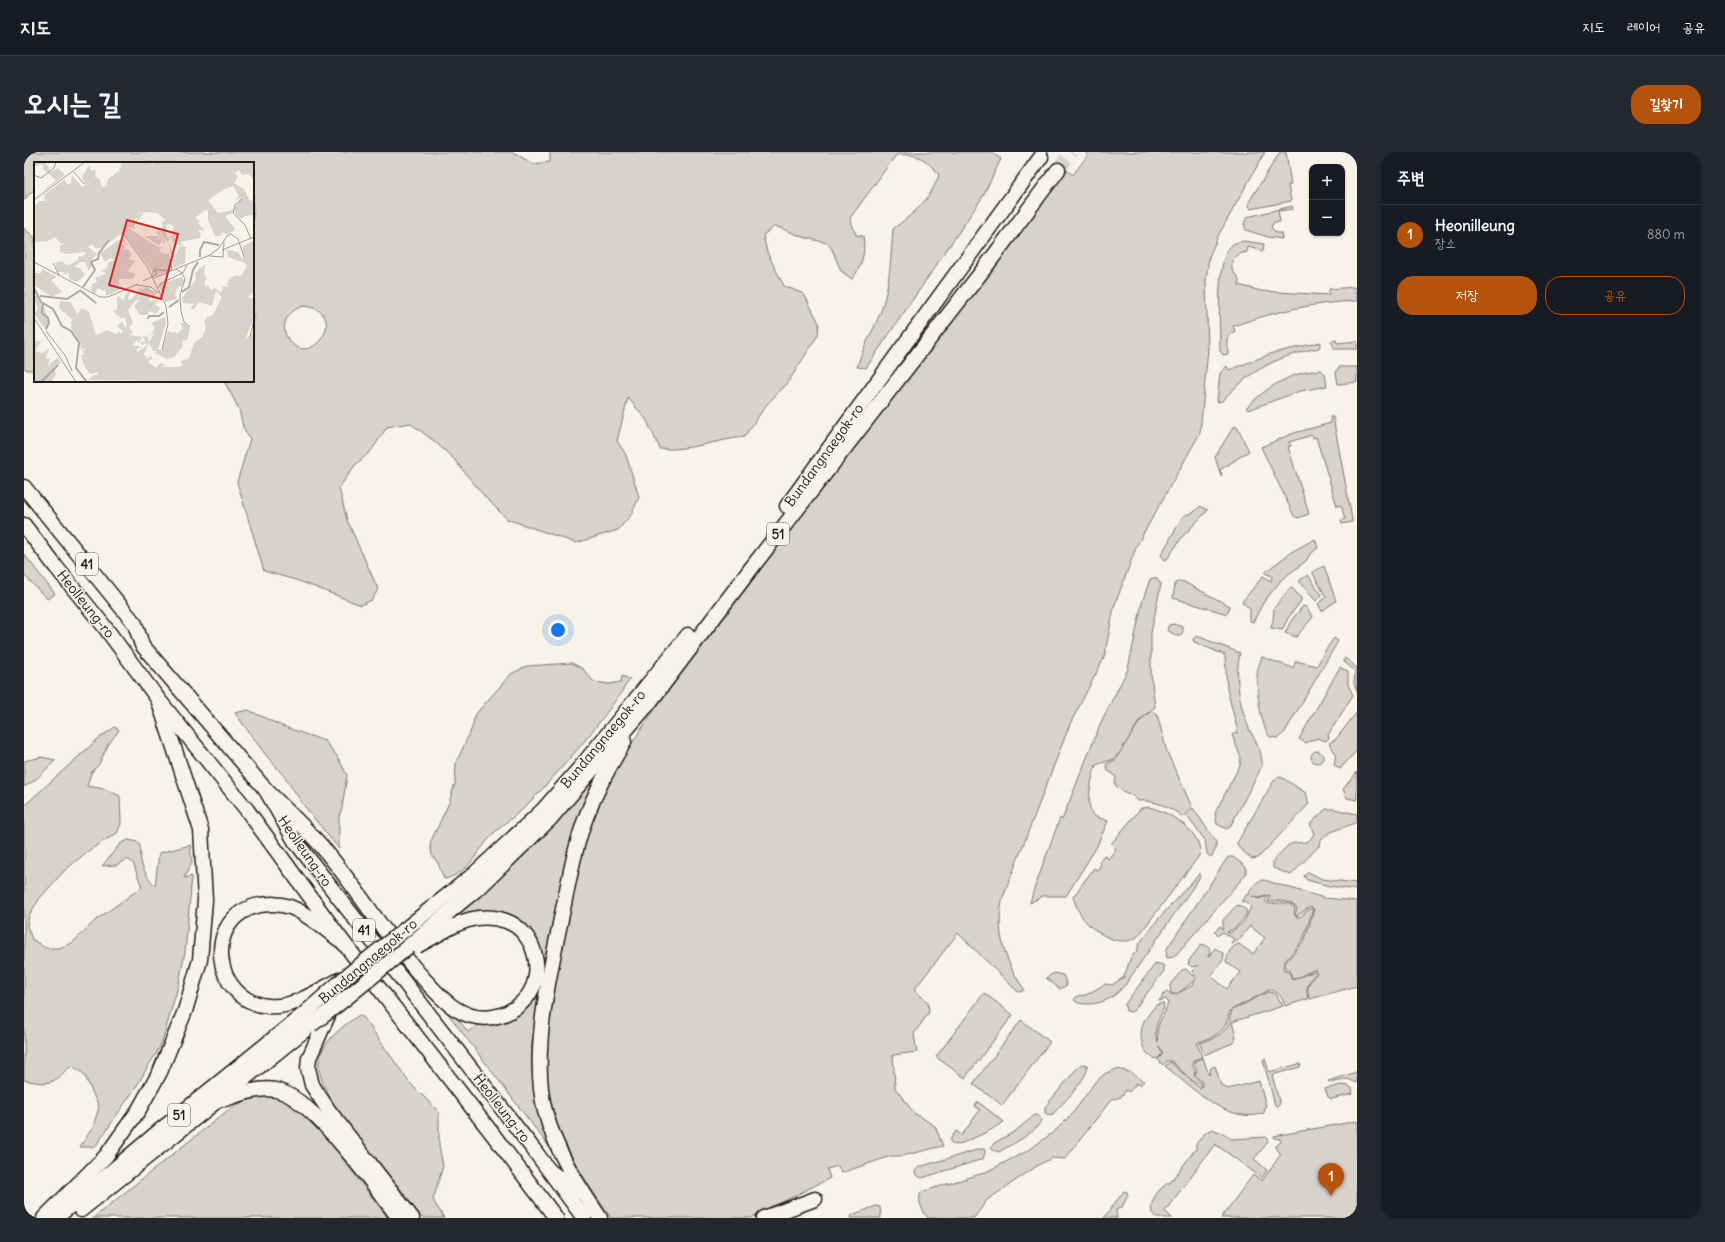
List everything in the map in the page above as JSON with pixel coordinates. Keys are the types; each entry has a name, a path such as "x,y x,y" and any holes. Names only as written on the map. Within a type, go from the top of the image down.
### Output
{"main road":[{"name":"Bundangnaegok-ro","path":"56,1218 158,1132 312,1024 400,959 542,811 584,763 676,650 804,484 1041,157"},
{"name":"Bundangnaegok-ro","path":"72,1218 312,1024 348,975 477,880 550,819 649,703 753,566 987,265 1058,170"},
{"name":"Heolleung-ro","path":"24,487 135,624 142,645 266,790 295,842 550,1171 584,1218"},
{"name":"Heolleung-ro","path":"24,525 104,626 158,699 247,810 343,942 556,1218"},
{"path":"44,1218 106,1156 138,1111 160,1072 185,1011 200,960 205,900 201,830 158,699"},
{"path":"600,1218 567,1168 556,1143 545,1110 540,1080 539,1047 553,960 569,881 587,813 602,778 649,703"},
{"path":"266,790 323,848 400,959 447,1003 462,1012 475,1017 491,1017 506,1014 523,1001 534,986 537,972 536,963 529,942 515,926 496,918 478,918 461,922 400,959"},
{"path":"343,942 290,907 272,903 248,908 230,922 222,939 222,962 228,983 244,998 267,1006 281,1006 296,1001 348,975"},
{"path":"312,1024 308,1068 312,1085 329,1111 412,1218"},
{"path":"217,1102 255,1091 275,1090 300,1102 327,1128 399,1218"},
{"path":"550,1171 585,1197"},
{"path":"764,1218 815,1199"}],"shaded area":[{"path":"24,152 513,152 533,164 550,162 550,152 991,152 1001,159 982,198 866,368 857,367 884,301 890,270 893,229 915,212 931,192 939,175 929,164 916,156 896,155 850,218 856,235 863,236 864,242 861,264 852,279 841,271 832,249 827,243 803,237 775,226 763,235 767,252 784,286 804,294 819,323 818,335 787,384 767,404 744,437 692,447 660,449 646,419 628,398 617,441 626,455 639,497 631,515 618,530 576,543 507,519 486,498 452,457 434,441 410,423 387,427 371,451 355,465 339,488 347,520 378,589 372,600 361,605 299,581 264,571 237,482 250,439 243,427 239,409 225,382 254,382 254,162 34,162 34,190 24,200","holes":["303,306 318,310 325,318 326,328 322,337 315,345 306,349 296,347 287,337 284,327 285,322 290,314 298,308"]},
{"path":"1085,152 1265,152 1218,236 1209,257 1206,281 1208,349 1200,433 1137,545 1114,607 1104,658 1070,724 1003,897 1000,921 1003,945 1011,967 1024,989 1023,991 1018,992 958,933 914,990 928,1002 929,1012 914,1034 917,1052 893,1055 895,1088 914,1113 935,1126 943,1146 902,1156 891,1156 841,1173 838,1166 827,1169 830,1178 751,1218 611,1218 581,1173 560,1130 553,1108 548,1084 547,1059 548,1030 576,873 582,846 604,791 637,736 675,682 1067,170 1073,175 1088,155"},
{"path":"1280,152 1286,152 1291,185 1288,185 1291,201 1251,209 1249,202"},
{"path":"1292,206 1293,209 1278,211 1280,222 1274,222 1271,227 1276,233 1281,233 1282,239 1268,237 1246,230 1244,224 1247,217"},
{"path":"24,228 34,237 34,370 24,368"},
{"path":"1244,241 1264,244 1263,251 1248,247 1247,252 1239,254 1232,261 1232,270 1239,279 1239,285 1261,291 1329,295 1329,289 1354,287 1355,294 1357,294 1357,301 1294,309 1264,316 1233,326 1235,331 1231,333 1227,341 1228,354 1223,355 1220,351 1220,283 1224,258 1228,249 1233,244"},
{"path":"1336,340 1337,343 1357,341 1357,349 1335,349 1331,341"},
{"path":"1321,342 1319,348 1290,355 1266,366 1243,381 1222,401 1217,401 1220,373 1227,366 1229,370 1273,353"},
{"path":"1339,367 1357,367 1357,382 1338,384 1336,372"},
{"path":"1321,370 1325,374 1327,386 1300,391 1248,410 1246,408 1262,393 1289,377 1310,371"},
{"path":"1330,417 1333,417 1352,519 1352,522 1342,524 1341,520 1345,519 1341,505 1337,506 1316,437 1313,438 1312,435 1289,442 1291,446 1288,447 1309,514 1298,518 1294,516 1261,447 1294,433 1331,423"},
{"path":"1234,426 1237,427 1249,451 1220,470 1221,476 1215,457"},
{"path":"1200,506 1208,510 1183,536 1165,560 1161,555 1183,516 1194,512"},
{"path":"1315,539 1318,548 1310,554 1306,561 1282,579 1263,603 1253,622 1250,621 1250,609 1242,602 1263,576 1271,581 1272,576 1265,573 1269,569 1293,551"},
{"path":"24,554 55,594 47,599 24,575"},
{"path":"1324,566 1336,601 1322,611 1318,604 1326,597 1312,572"},
{"path":"1308,575 1322,595 1316,601 1300,583 1300,580"},
{"path":"1156,578 1161,584 1151,633 1151,675 1155,707 1140,720 1121,751 1114,759 1096,765 1089,798 1091,811 1093,815 1108,821 1096,848 1066,896 1043,896 1030,903 1060,818 1062,820 1101,722 1128,669 1142,603 1150,579"},
{"path":"1179,581 1184,582 1230,606 1227,614 1173,598 1175,584"},
{"path":"1290,588 1292,588 1301,598 1301,601 1288,618 1282,630 1271,628 1274,608"},
{"path":"1303,606 1306,607 1313,617 1296,637 1285,633 1291,621"},
{"path":"1173,624 1183,627 1183,632 1180,636 1177,636 1167,630 1169,625"},
{"path":"1197,636 1240,653 1238,663 1238,683 1241,703 1246,722 1259,748 1262,761 1262,766 1230,827 1226,829 1217,824 1215,813 1240,765 1241,758 1232,735 1238,732 1227,689 1225,655 1194,642 1193,639"},
{"path":"1334,638 1338,641 1285,732 1278,738 1270,737 1261,716 1258,698 1257,673 1262,657 1293,668 1296,661 1317,666"},
{"path":"1345,658 1357,668 1357,691 1354,683 1355,671 1343,661"},
{"path":"572,663 583,669 594,682 610,684 621,682 622,676 630,679 607,712 568,761 523,809 496,831 473,860 461,872 444,879 438,863 432,855 430,843 449,803 455,783 456,763 472,728 475,715 511,674 527,666"},
{"path":"1340,667 1348,672 1348,685 1353,695 1328,735 1329,738 1326,741 1317,738 1306,743 1299,739"},
{"path":"248,710 282,726 325,741 337,756 347,775 342,808 339,817 339,849 305,807 284,776 265,754 235,713"},
{"path":"1151,711 1157,714 1167,752 1192,807 1183,817 1162,805 1150,801 1138,801 1117,787 1115,784 1116,777 1108,771 1106,764 1115,760 1140,721"},
{"path":"1357,712 1357,750 1340,769 1334,765 1336,754 1329,743 1336,739"},
{"path":"115,727 119,730 108,745 99,764 91,773 87,786 105,789 120,796 121,824 117,833 88,851 63,872 40,898 29,915 27,926 32,939 45,948 59,948 72,943 96,920 142,887 133,863 127,859 116,865 102,866 120,844 128,840 138,842 141,851 143,868 148,878 155,886 159,853 190,845 192,862 184,878 192,876 185,952 179,983 162,1042 138,1084 95,1147 80,1147 93,1127 99,1107 84,1074 73,1066 66,1070 58,1078 50,1082 42,1083 24,1080 24,806 98,739"},
{"path":"1315,751 1319,751 1323,757 1319,763 1315,763 1311,759 1311,755"},
{"path":"41,757 56,760 35,780 24,787 24,761"},
{"path":"600,771 532,1042 532,1071 536,1099 543,1126 554,1153 442,1006 458,1019 468,1032 477,1025 506,1022 514,1018 527,1006 538,988 519,922 448,923 488,888 527,850 565,811"},
{"path":"1357,772 1357,800 1347,798 1343,789"},
{"path":"1281,777 1306,793 1309,804 1258,858 1252,859 1239,848 1237,843 1273,782 1277,778"},
{"path":"1149,807 1157,809 1174,818 1191,831 1199,847 1199,856 1139,935 1127,941 1120,941 1099,933 1088,924 1079,912 1073,897 1094,868 1097,870 1101,865 1099,862 1104,855 1108,859 1116,849 1111,844 1141,808"},
{"path":"1193,808 1216,842 1216,849 1211,857 1207,854 1205,840 1186,815"},
{"path":"1326,809 1334,809 1357,814 1357,822 1325,836 1319,846 1291,875 1273,868 1273,861 1289,845 1293,843 1305,842 1311,838 1314,834 1310,824"},
{"path":"1228,857 1233,857 1246,867 1246,874 1174,957 1167,958 1166,950"},
{"path":"1308,872 1322,879 1357,883 1357,890 1329,886 1307,880 1304,876"},
{"path":"1200,873 1200,877 1125,985 1105,1001 1083,1004 1074,1000 1077,996 1086,995 1105,984 1112,985 1124,977 1131,957 1137,951 1139,944 1160,917"},
{"path":"1261,880 1324,898 1357,901 1357,986 1310,999 1308,988 1311,979 1309,982 1307,988 1308,999 1285,1006 1280,995 1269,990 1231,1010 1225,1026 1219,1033 1211,1038 1197,1043 1202,1057 1194,1060 1192,1065 1195,1071 1194,1075 1201,1084 1198,1086 1171,1061 1167,1061 1163,1065 1158,1060 1163,1053 1159,1046 1162,1054 1157,1059 1147,1053 1142,1044 1142,1026 1145,1019 1156,1005 1163,1003 1164,1008 1158,1020 1156,1029 1156,1038 1158,1042 1157,1030 1167,1008 1168,1002 1166,999 1159,1001 1166,991 1174,995 1192,986 1196,978 1192,971 1199,965 1192,967 1188,964 1190,959 1202,944 1209,947 1210,953 1208,957 1215,948 1224,954 1223,960 1211,976 1227,989 1240,972 1226,962 1230,951 1233,947 1239,944 1253,954 1265,938 1250,926 1238,941 1231,943 1234,939 1223,932 1218,935 1215,931 1220,926 1223,929 1223,920 1237,905 1241,906 1247,911 1246,914 1239,924 1227,932 1230,933 1244,922 1251,907 1246,902 1241,901 1247,894 1249,895 1254,885","holes":["1270,895 1268,902 1280,901 1291,903 1297,908 1295,915 1297,916 1310,907 1314,909 1305,940 1285,963 1285,968 1290,970 1292,979 1295,979 1292,980 1290,973 1284,970 1283,967 1286,960 1303,940 1313,909 1310,909 1300,917 1296,917 1294,914 1295,908 1289,904 1269,904 1265,901 1268,896 1258,899 1252,896 1258,898","1313,970 1317,970 1318,973 1312,978 1316,973 1315,971 1297,978"]},
{"path":"1156,963 1163,965 1164,971 1134,1010 1131,1012 1126,1011 1125,1004"},
{"path":"1186,969 1193,976 1194,981 1177,994 1171,994 1170,985 1182,970"},
{"path":"1054,973 1063,975 1067,985 1060,989 1046,978"},
{"path":"1268,992 1276,994 1283,1006 1232,1022 1236,1037 1233,1043 1204,1055 1200,1043 1221,1034 1224,1031 1229,1023 1232,1010"},
{"path":"984,993 1013,1015 965,1078 936,1057"},
{"path":"359,1015 364,1018 409,1082 439,1112 439,1145 443,1166 433,1200 444,1218 422,1218 339,1112 332,1102 322,1081 319,1062 324,1048 334,1035"},
{"path":"1021,1020 1050,1042 1002,1105 973,1084"},
{"path":"1203,1058 1209,1075 1211,1068 1215,1066 1221,1085 1228,1089 1259,1081 1266,1106 1264,1113 1251,1116 1237,1114 1224,1109 1198,1093 1165,1066 1170,1062 1200,1088 1202,1086 1202,1082 1195,1075 1197,1070 1194,1064 1196,1060"},
{"path":"1265,1058 1269,1072 1299,1064 1301,1065 1300,1067 1272,1075 1280,1104 1277,1107 1275,1105 1263,1060"},
{"path":"1083,1064 1087,1065 1087,1070 1080,1083 1053,1114 1049,1115 1045,1113 1045,1107 1079,1066"},
{"path":"1117,1069 1130,1072 1144,1081 1140,1085 1137,1083 1129,1092 1126,1090 1121,1097 1111,1100 1065,1159 1053,1158 1040,1164 987,1200 974,1218 928,1218 922,1209 920,1202 921,1192 984,1173 1029,1150 1055,1131 1073,1113 1095,1082 1106,1073"},
{"path":"1357,1072 1357,1083 1348,1079 1331,1083 1328,1081"},
{"path":"1341,1085 1352,1088 1353,1094 1331,1099 1328,1097 1325,1089"},
{"path":"266,1095 289,1099 316,1124 388,1218 93,1218 232,1107 245,1101"},
{"path":"978,1102 1004,1122 989,1131 958,1145 952,1144 950,1140 956,1131 962,1135 980,1110 975,1106"},
{"path":"1035,1115 1039,1116 1041,1120 1029,1134 999,1152 991,1148 994,1143 1014,1132"},
{"path":"1357,1121 1357,1218 1221,1218 1253,1175 1262,1181 1281,1154 1275,1147 1281,1142 1280,1139 1274,1138 1274,1136"},
{"path":"1212,1129 1225,1134 1231,1139 1266,1137 1268,1142 1254,1159 1267,1170 1262,1178 1215,1144 1165,1211 1172,1218 1158,1218 1152,1213 1152,1203 1156,1194 1159,1190 1171,1182 1197,1147 1195,1145 1205,1133"},
{"path":"984,1149 985,1152 983,1159 922,1178 916,1175 915,1171 919,1167"},
{"path":"1124,1191 1127,1192 1128,1195 1122,1207 1116,1210 1117,1218 1104,1218"},
{"path":"876,1206 880,1207 881,1218 851,1218 852,1215"}],"tunnel":[{"path":"1058,170 1071,152"}],"place":[{"name":"Heonilleung","path":"1331,1196"}]}
